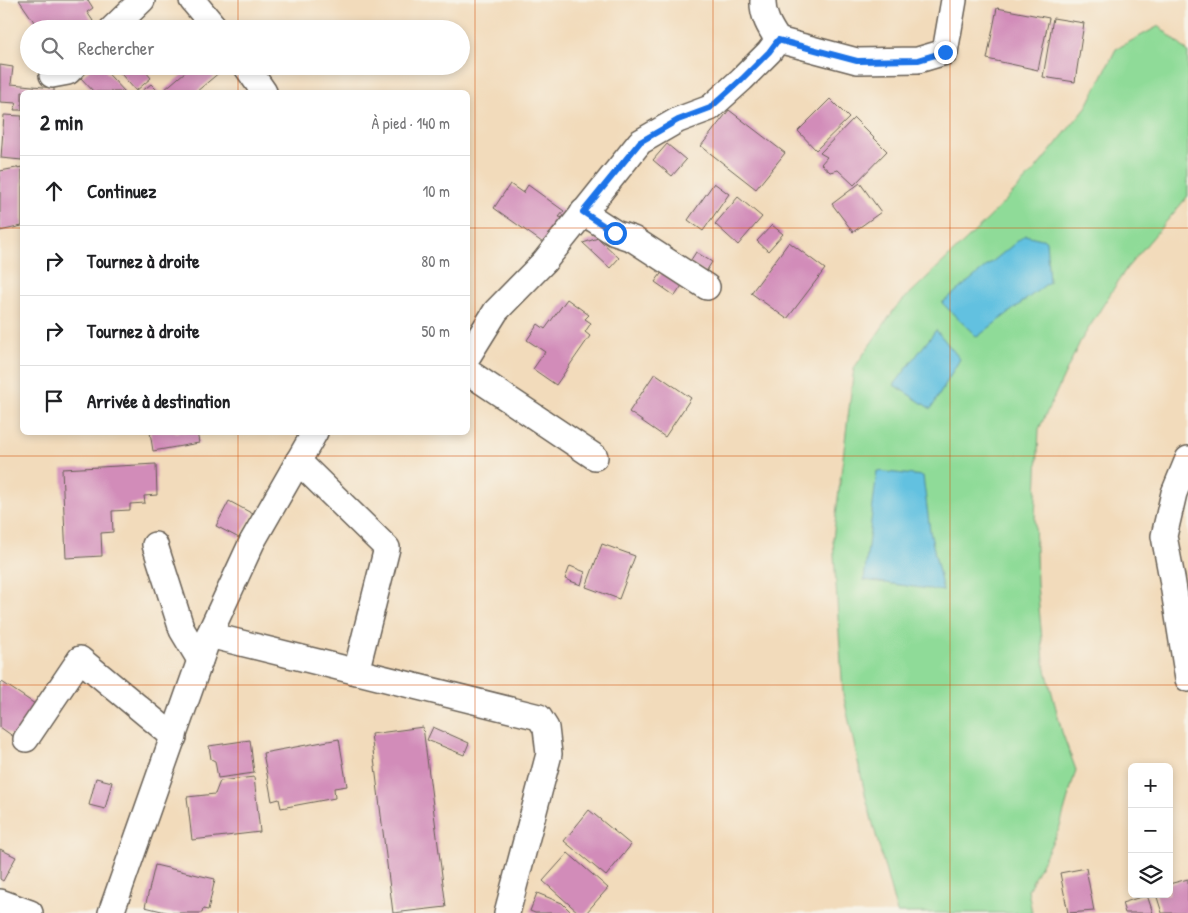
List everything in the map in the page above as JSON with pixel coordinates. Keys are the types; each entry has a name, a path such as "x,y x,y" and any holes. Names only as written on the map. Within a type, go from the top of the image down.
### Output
{"street":[{"path":"121,20 142,0"},
{"path":"192,0 209,20"},
{"path":"763,0 769,28 778,40 857,61 918,60 945,52 954,0"},
{"path":"470,353 496,311 544,262 640,142 678,120 710,108 769,52 778,40"},
{"path":"252,75 263,90"},
{"path":"583,212 615,233 633,238 707,287"},
{"path":"470,373 594,458"},
{"path":"111,913 209,635 252,542 313,435"},
{"path":"1188,459 1174,493 1164,536 1188,678"},
{"path":"298,461 387,548 356,672"},
{"path":"155,545 182,630 200,660"},
{"path":"209,635 539,717 546,728 549,754 507,913"},
{"path":"26,739 80,659 174,737"},
{"path":"0,902 30,913"}],"green space":[{"path":"1159,26 1188,52 1188,196 1126,269 1080,342 1039,429 1035,519 1037,585 1044,662 1062,732 1076,770 1059,829 1028,890 1032,913 897,913 866,798 843,694 833,539 854,368 896,307 988,219 1034,171 1087,106 1116,49"}],"water":[{"path":"1025,235 1046,240 1049,282 977,337 942,303"},
{"path":"936,330 960,359 931,409 894,385"},
{"path":"877,471 923,476 930,531 943,591 864,580"}],"building":[{"path":"19,0 88,0 93,8 87,12 92,20 33,20"},
{"path":"997,8 1049,18 1038,70 987,59"},
{"path":"1053,18 1084,23 1075,82 1043,77"},
{"path":"0,65 13,67 11,84 54,88 54,90 20,90 20,110 14,110 17,103 0,102"},
{"path":"84,75 109,75 123,90 92,90 81,78"},
{"path":"122,75 148,75 151,78 135,90"},
{"path":"182,75 216,75 198,90 164,90"},
{"path":"151,84 157,90 144,90"},
{"path":"830,99 849,118 816,150 798,131"},
{"path":"729,110 785,153 756,189 701,146"},
{"path":"4,115 20,116 20,160 1,158"},
{"path":"854,118 887,151 854,185 838,170 830,172 821,164 827,157 820,153"},
{"path":"667,144 686,160 672,176 653,160"},
{"path":"20,167 20,226 0,231 0,171"},
{"path":"714,183 729,194 703,231 688,220"},
{"path":"860,183 881,212 853,232 832,204"},
{"path":"510,184 523,193 528,185 564,211 559,217 565,218 546,245 494,208"},
{"path":"738,197 762,217 738,245 715,224"},
{"path":"772,225 783,234 768,251 757,241"},
{"path":"598,238 619,258 610,268 583,243"},
{"path":"789,242 825,269 787,319 751,293"},
{"path":"696,252 712,262 705,273 689,263"},
{"path":"666,267 685,281 675,296 655,282"},
{"path":"567,299 589,315 585,319 591,323 585,332 590,336 556,385 533,369 545,352 527,340 538,324 545,329"},
{"path":"655,373 691,398 665,437 629,412"},
{"path":"150,435 198,435 199,443 153,451"},
{"path":"156,464 157,495 144,496 145,503 130,504 130,510 112,511 113,532 101,533 102,556 66,558 62,469"},
{"path":"229,501 253,514 239,538 216,526"},
{"path":"602,544 635,556 619,599 586,587"},
{"path":"570,566 585,572 581,585 565,579"},
{"path":"2,682 35,704 14,737 0,727 0,684"},
{"path":"423,727 446,907 393,913 371,734"},
{"path":"433,727 469,743 464,755 427,740"},
{"path":"339,739 347,786 334,788 335,798 281,808 279,799 272,801 263,753"},
{"path":"250,740 254,773 218,778 215,761 211,759 209,746"},
{"path":"254,777 260,832 192,840 187,797 215,794 220,781"},
{"path":"96,778 112,782 105,809 89,805"},
{"path":"589,810 631,845 606,876 564,841"},
{"path":"0,849 16,857 3,881 0,879"},
{"path":"568,853 608,888 586,913 579,913 543,881"},
{"path":"155,865 215,879 208,910 203,909 202,913 170,913 145,907"},
{"path":"1086,868 1094,911 1068,913 1060,873"},
{"path":"1188,879 1188,913 1162,913 1157,898 1173,898 1173,883"},
{"path":"537,893 562,903 572,913 535,913 530,911"},
{"path":"1138,898 1148,898 1153,913 1125,913 1122,903"}],"route":[{"path":"615,233 583,212 640,142 678,120 710,108 742,79 769,52 778,40 857,61 918,60 945,52"}]}
